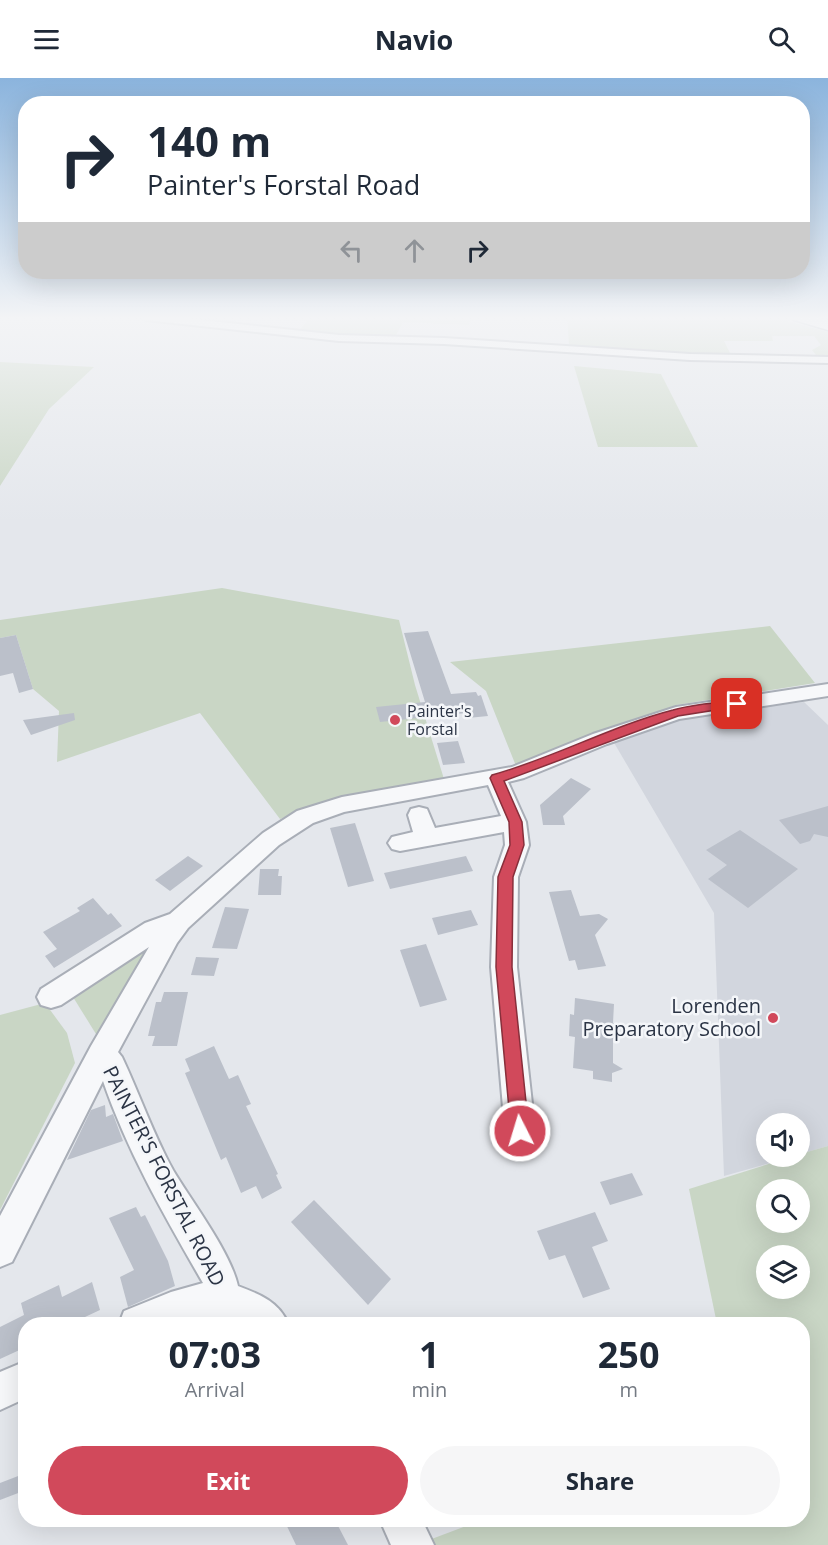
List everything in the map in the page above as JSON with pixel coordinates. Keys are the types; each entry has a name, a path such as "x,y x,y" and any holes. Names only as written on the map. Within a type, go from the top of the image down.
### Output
{"street":[{"name":"PAINTER'S FORSTAL ROAD","path":"0,1250 100,1055 153,961 179,921 271,839 305,817 357,802 516,773 600,739 676,713 828,690"},
{"path":"496,778 516,822 517,845 506,877 504,967 520,1131"},
{"path":"419,815 428,838"},
{"path":"400,843 516,822"},
{"path":"51,997 154,930 179,921"},
{"name":"PAINTER'S FORSTAL ROAD","path":"100,1055 112,1066 130,1116 161,1179 219,1278 224,1300"},
{"path":"153,1317 186,1303 224,1300 246,1307 260,1317"},
{"path":"0,1391 18,1382"},
{"path":"404,1527 413,1545"}],"shaded area":[{"name":"Lorenden Preparatory School","path":"804,702 828,725 828,1146 810,1151 810,1113 756,1113 756,1167 724,1176 714,913 613,741 692,715"}],"green space":[{"path":"0,385 74,385 49,409 0,486"},
{"path":"580,385 667,385 698,447 598,447"},
{"path":"222,588 399,620 415,685 444,779 322,802 280,819 200,713 57,762 59,711 33,689 16,635 0,638 0,620"},
{"path":"770,626 815,683 676,705 516,766 486,691 450,662"},
{"path":"155,939 98,1036 73,997"},
{"path":"45,1003 67,1033 75,1063 0,1210 0,1015"},
{"path":"828,1146 828,1545 432,1545 429,1540 463,1527 810,1527 810,1317 716,1317 689,1189 759,1167 810,1167 810,1151"}],"building":[{"path":"428,631 451,694 476,692 478,696 481,695 488,716 468,718 466,713 380,722 376,707 425,702 404,633"},
{"path":"16,635 33,689 19,693 13,673 0,676 0,638"},
{"path":"74,713 75,720 31,735 23,720"},
{"path":"458,741 465,763 443,765 437,743"},
{"path":"571,778 591,789 563,816 565,825 543,825 540,805"},
{"path":"828,806 828,837 814,834 810,841 800,844 779,820"},
{"path":"355,823 374,881 348,887 330,828"},
{"path":"740,830 798,869 748,908 708,879 727,865 706,850"},
{"path":"188,856 203,866 170,891 155,880"},
{"path":"466,856 473,871 390,889 384,873"},
{"path":"260,869 279,869 278,876 282,876 281,895 258,895"},
{"path":"571,890 580,916 599,914 608,919 595,935 606,966 578,970 575,960 569,961 549,892"},
{"path":"93,898 108,915 111,913 122,926 54,968 45,956 57,949 43,932 80,911 77,908"},
{"path":"225,907 249,909 237,949 212,948"},
{"path":"471,910 478,925 438,935 432,918"},
{"path":"426,944 447,1000 420,1007 400,950"},
{"path":"196,957 219,958 214,976 191,975"},
{"path":"164,992 188,992 177,1046 152,1046 155,1036 148,1036 156,1002 161,1002"},
{"path":"575,998 614,1004 613,1023 620,1024 619,1040 613,1039 613,1063 623,1069 612,1073 612,1082 593,1079 593,1071 573,1068 575,1037 569,1036 570,1014 574,1015"},
{"path":"214,1046 229,1079 238,1075 251,1104 246,1106 278,1174 276,1175 282,1188 262,1199 256,1186 241,1193 226,1157 221,1160 185,1073 190,1071 185,1059"},
{"path":"105,1105 106,1117 113,1114 123,1141 67,1160 91,1110"},
{"path":"632,1173 643,1195 610,1205 600,1182"},
{"path":"314,1200 391,1279 368,1305 291,1222"},
{"path":"136,1207 141,1217 145,1215 168,1261 175,1286 128,1307 120,1277 134,1270 109,1218"},
{"path":"595,1212 608,1241 592,1247 610,1289 583,1298 565,1255 549,1260 537,1231"},
{"path":"92,1282 100,1310 85,1317 20,1317 24,1315 21,1303 59,1285 62,1297"},
{"path":"18,1318 18,1351 0,1359 0,1327"},
{"path":"18,1476 18,1493 0,1500 0,1483"},
{"path":"287,1527 339,1527 348,1545 296,1545"}],"place":[{"name":"Painter's Forstal","path":"395,720"},
{"name":"Lorenden Preparatory School","path":"773,1018"}],"route":[{"path":"520,1131 504,967 506,877 517,845 516,822 496,778 516,773 600,739 676,713 737,704"}]}
